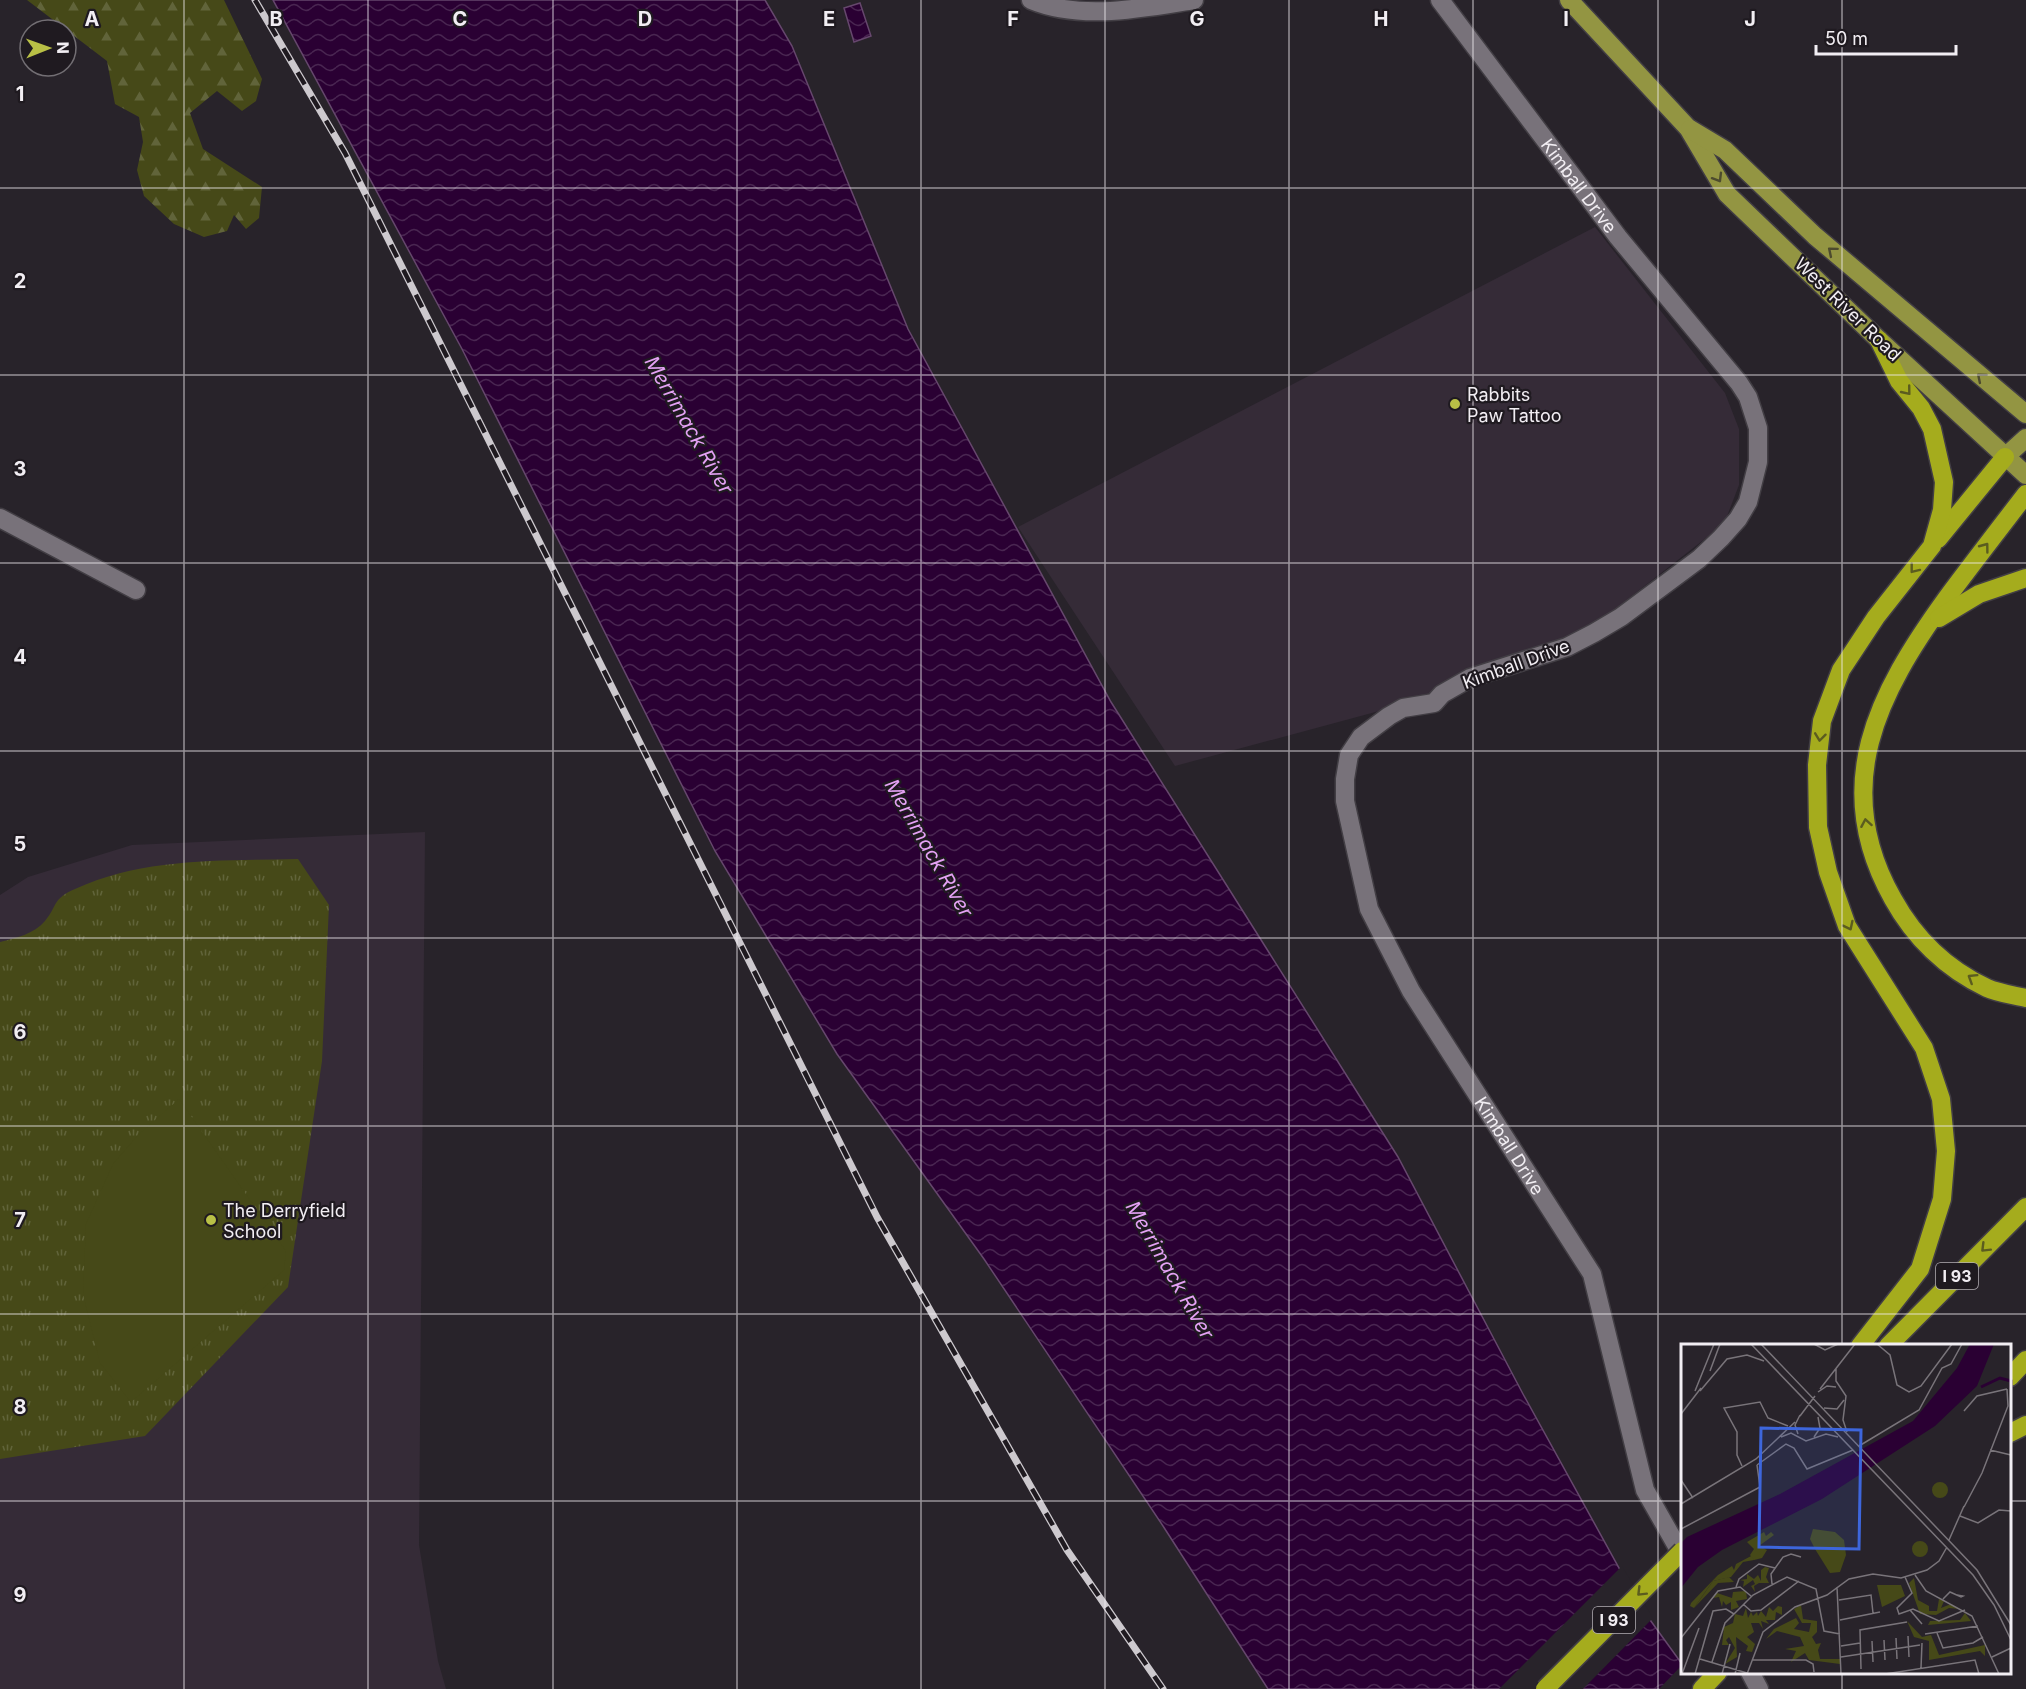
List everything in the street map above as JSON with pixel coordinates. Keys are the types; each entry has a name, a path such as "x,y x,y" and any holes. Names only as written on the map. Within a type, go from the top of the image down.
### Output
{"highway":[{"path":"1879,340 1899,381 1921,408 1932,429 1939,454 1944,482 1942,510 1932,546"},
{"path":"1862,1344 1920,1269 1942,1199 1946,1151 1941,1100 1924,1048 1847,926 1828,872 1818,826 1817,765 1822,721 1841,670 1876,617 2005,457"},
{"path":"2026,494 1926,627 1881,702 1865,757 1864,813 1870,842 1890,894 1904,919 1922,941 1943,960 1987,988 2026,998"},
{"path":"1926,627 1978,594 2026,579"},
{"name":"I 93","path":"1890,1344 2026,1207"},
{"path":"2011,1376 2026,1360"},
{"path":"2011,1432 2026,1425"},
{"name":"I 93","path":"1545,1689 1681,1555"},
{"path":"1702,1689 1716,1674"}],"main road":[{"name":"West River Road","path":"1569,0 1688,128 1727,194 1879,340 2026,476"},
{"name":"West River Road","path":"1688,128 1725,150 1815,236 2026,414"},
{"path":"2005,457 2026,438"}],"street":[{"path":"1032,0 1069,10 1107,10 1194,0"},
{"name":"Kimball Drive","path":"1440,0 1618,237 1739,383 1748,397 1758,428 1758,462 1748,502 1738,519 1699,559 1621,617 1567,647 1470,678 1442,694 1434,703 1403,708 1389,716 1361,737 1349,756 1345,779 1345,801 1369,909 1411,991 1592,1275 1645,1490 1681,1550"},
{"path":"0,518 136,590"},
{"path":"1751,1674 1759,1689"}],"shaded area":[{"path":"1595,227 1725,393 1739,429 1739,485 1724,524 1592,627 1535,650 1442,694 1175,766 1018,527"},
{"name":"The Derryfield School","path":"425,832 419,1545 438,1661 446,1689 0,1689 0,895 28,877 132,845"}],"green space":[{"path":"27,0 224,0 262,79 256,101 242,111 217,91 190,113 203,149 262,187 259,218 246,229 234,215 227,231 204,237 174,224 144,196 137,170 143,142 139,117 115,104 107,61 78,39 78,18 51,18"},
{"path":"298,859 329,905 322,1061 288,1287 145,1436 0,1459 0,942 36,929 45,921 62,896 75,889 129,871 213,861"},
{"path":"179,1099 286,1251 284,1270 131,1402 100,1363 83,1294 86,1224 113,1164 138,1135"}],"water":[{"name":"Merrimack River","path":"273,0 765,0 792,46 908,329 1111,702 1398,1157 1523,1394 1640,1606 1681,1663 1681,1674 1684,1674 1701,1689 1268,1689 1163,1526 984,1259 837,1054 715,851 462,349"},
{"path":"860,3 871,36 854,42 844,8"}],"pier":[{"path":"1622,1566 1653,1618 1583,1689 1499,1689"},
{"path":"1681,1666 1681,1674 1693,1674 1704,1689 1659,1689"}],"railway":[{"path":"255,0 345,153 877,1217 1067,1550 1163,1689"}],"place":[{"name":"Rabbits Paw Tattoo","path":"1455,404"},
{"name":"The Derryfield School","path":"211,1220"}]}
